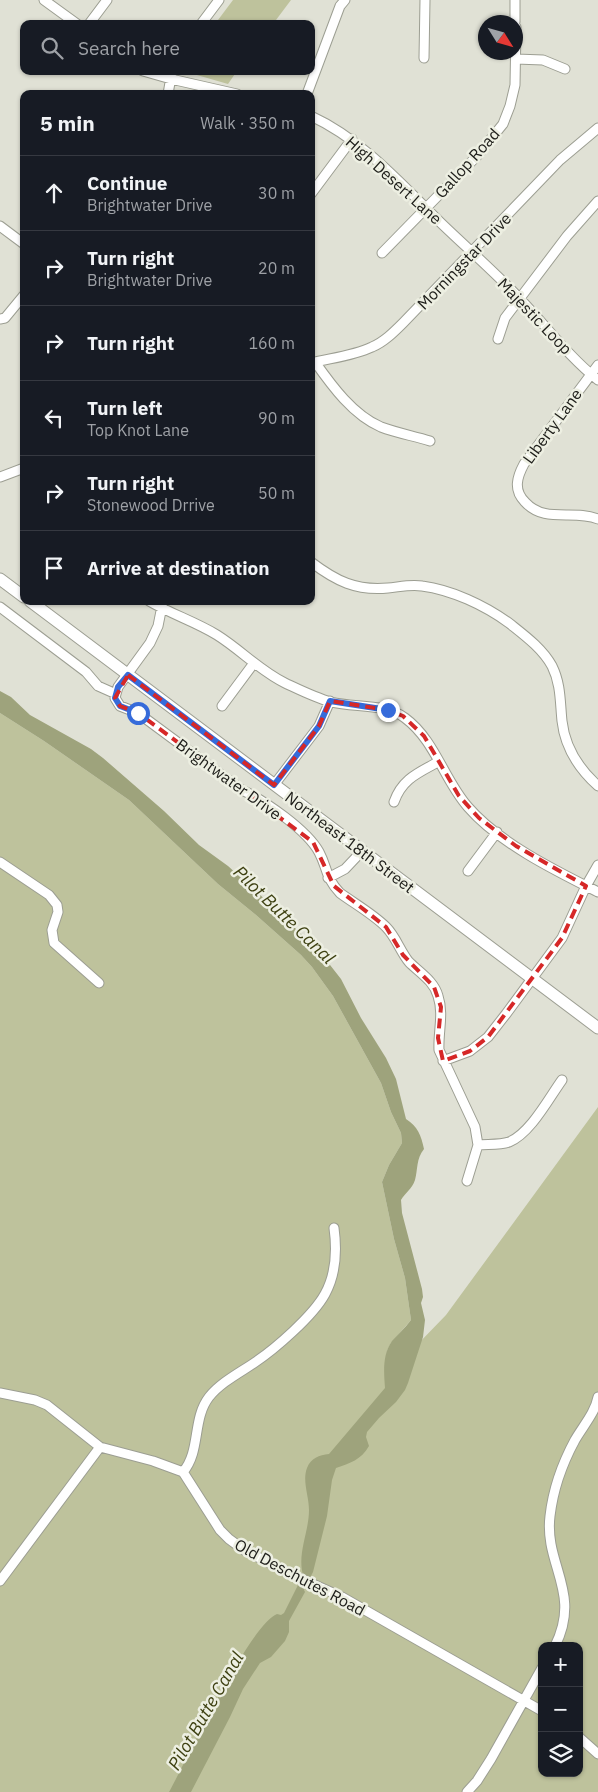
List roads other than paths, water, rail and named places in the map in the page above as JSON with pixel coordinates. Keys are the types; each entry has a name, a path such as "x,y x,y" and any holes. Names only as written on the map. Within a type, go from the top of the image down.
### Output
{"main road":[{"path":"0,579 20,593"},
{"name":"Northeast 18th Street","path":"35,605 598,1028"}],"street":[{"path":"44,0 72,20"},
{"path":"92,20 107,0"},
{"path":"205,20 219,0"},
{"path":"315,71 337,15 345,0"},
{"path":"424,58 425,0"},
{"path":"515,0 516,15"},
{"path":"523,59 543,60 565,69"},
{"name":"Gallop Road","path":"382,253 477,156 503,124 515,85 516,60"},
{"path":"169,90 172,75 223,90"},
{"path":"308,90 313,75"},
{"name":"High Desert Lane","path":"315,118 328,123 352,140 472,252"},
{"name":"Morningstar Drive","path":"315,362 358,352 373,347 387,338 560,160 598,128"},
{"path":"315,189 352,140"},
{"path":"498,339 505,318 567,236 598,201"},
{"path":"0,226 20,241"},
{"name":"Majestic Loop","path":"472,252 520,299 594,377"},
{"path":"0,319 5,318 20,300"},
{"path":"315,364 348,403 366,417 381,426 430,441"},
{"name":"Liberty Lane","path":"598,365 594,377 524,464 518,476 517,487 521,498 537,512 549,515 589,515 598,519"},
{"path":"0,477 20,470"},
{"path":"315,565 338,579 354,586 369,589 420,585 442,590 488,610 522,634 542,652 551,665 557,679 562,700 562,721 566,741 574,759 598,786"},
{"path":"116,694 118,687 150,643 158,626 162,605 218,636 284,683 330,701 388,710 403,716 424,736 438,762 469,808 496,832 532,857 598,892"},
{"name":"Brightwater Drive","path":"0,607 86,672 98,686 116,694 115,698 120,706 138,713 305,834 313,842 320,854 328,878 340,893 386,927 403,955 428,979 438,995 441,1007 438,1038 439,1050 475,1126 478,1145 467,1181"},
{"path":"222,706 254,663"},
{"path":"274,785 319,726 330,701"},
{"path":"394,802 402,784 438,762"},
{"path":"468,871 496,832"},
{"path":"328,878 346,869 362,851"},
{"path":"0,862 49,895 57,905 58,912 52,930 54,944 99,983"},
{"path":"443,1061 470,1051 488,1037 562,938 598,865"},
{"path":"478,1145 508,1142 520,1135 562,1080"},
{"path":"0,1393 35,1400 47,1405 100,1447 153,1461 183,1472 192,1457 202,1409 210,1396 288,1335 325,1294 334,1271 336,1247 334,1228"},
{"path":"557,1642 566,1614 564,1591 550,1544 550,1518 556,1483 574,1441 596,1406 598,1397"},
{"path":"0,1581 100,1447"},
{"name":"Old Deschutes Road","path":"183,1472 213,1521 229,1540 244,1550 295,1576 342,1597 538,1709"},
{"path":"467,1792 477,1781 491,1759 538,1675"},
{"path":"583,1741 598,1754"}],"water label":[{"name":"Pilot Butte Canal","path":"284,915"},
{"name":"Pilot Butte Canal","path":"206,1711"}]}
